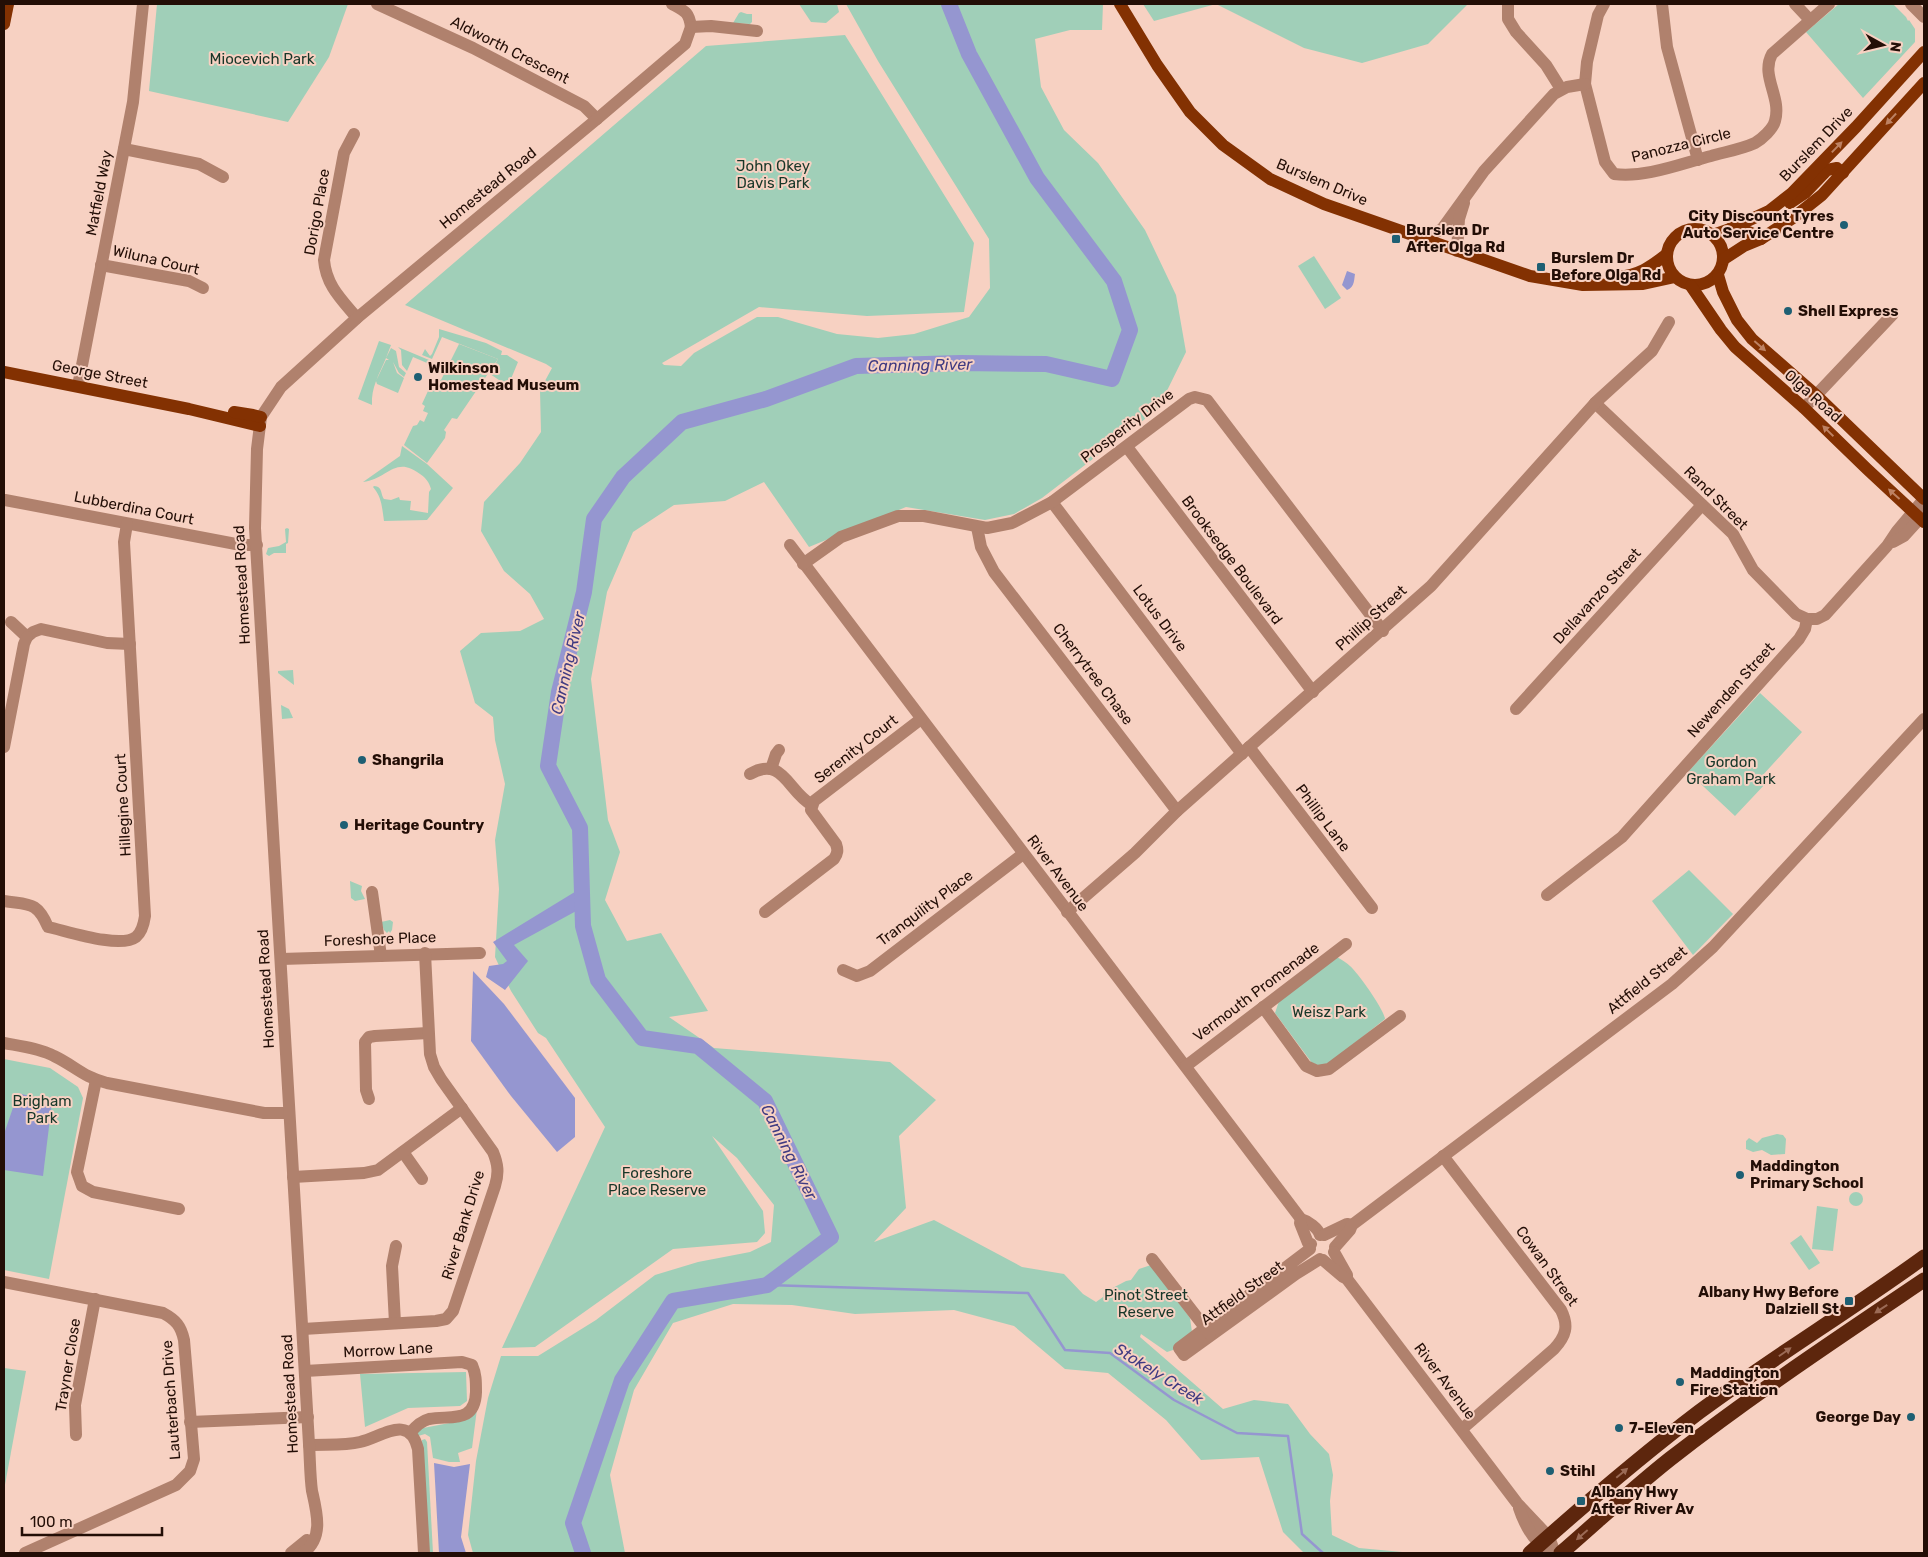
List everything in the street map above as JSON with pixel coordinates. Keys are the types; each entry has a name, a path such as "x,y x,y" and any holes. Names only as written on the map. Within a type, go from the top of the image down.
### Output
{"highway":[{"path":"1545,1548 1633,1464 1716,1400 1924,1257"},
{"path":"1560,1553 1659,1468 1728,1415 1816,1352 1923,1283"},
{"path":"1716,1400 1728,1415"}],"main road":[{"path":"4,24 8,4"},
{"name":"Burslem Drive","path":"1120,4 1157,65 1190,112 1209,132 1238,157 1270,179 1324,204 1530,276 1583,285 1643,284 1675,277"},
{"name":"Burslem Drive","path":"1583,285 1605,278 1632,276 1648,269 1667,254 1669,246 1680,233 1697,228 1713,234 1730,229 1769,211 1798,187 1924,52"},
{"path":"1724,259 1744,246 1760,239 1822,195 1924,83"},
{"path":"1769,211 1787,205 1804,193 1827,170 1836,168 1843,173"},
{"path":"1730,229 1744,230 1760,239"},
{"path":"1667,254 1670,270 1675,277 1691,286 1706,284 1718,275 1724,259 1723,250 1713,234"},
{"name":"Olga Road","path":"1718,275 1727,301 1737,320 1752,339 1816,395 1924,499"},
{"name":"Olga Road","path":"1691,286 1726,336 1775,384 1804,408 1867,469 1920,516"},
{"path":"1745,330 1742,333 1744,345 1775,384"},
{"name":"George Street","path":"4,371 189,409 257,420"}],"street":[{"name":"Matfield Way","path":"78,386 133,102 143,4"},
{"name":"Aldworth Crescent","path":"378,4 474,48 584,106 597,119"},
{"path":"672,4 685,11 690,17 691,27 711,26 757,31"},
{"path":"1508,4 1508,19 1516,32 1546,65 1561,89"},
{"name":"Panozza Circle","path":"1604,4 1598,15 1587,62 1585,84 1605,162 1614,174 1627,176 1643,174 1698,160 1755,143 1768,132 1775,122 1776,109 1776,102 1768,76 1768,62 1772,54 1829,4"},
{"path":"1662,4 1667,47 1698,160"},
{"path":"1795,4 1810,20"},
{"path":"1911,4 1924,17"},
{"name":"Homestead Road","path":"291,1553 309,1538 312,1491 257,545 255,486 257,420 266,393 277,381 298,370 356,318 686,44 691,27"},
{"path":"1423,240 1442,229 1484,171 1546,102 1561,89 1585,84"},
{"name":"Dorigo Place","path":"354,134 344,153 324,260 325,271 332,288 356,318"},
{"path":"124,149 199,164 223,177"},
{"path":"1457,251 1459,219 1468,191"},
{"name":"Wiluna Court","path":"101,265 189,281 203,288"},
{"path":"1804,408 1893,314"},
{"name":"Phillip Street","path":"1067,912 1135,853 1177,810 1431,586 1595,403 1652,351 1669,322"},
{"name":"Prosperity Drive","path":"803,564 841,537 898,516 924,516 982,528 1012,523 1052,502 1189,399 1195,397 1207,400 1383,630"},
{"name":"Rand Street","path":"1595,403 1733,534 1753,570 1796,614 1807,619"},
{"name":"Brooksedge Boulevard","path":"1127,446 1313,692"},
{"path":"1807,619 1817,619 1825,615 1888,546 1904,536 1920,516 1924,499"},
{"name":"Lubberdina Court","path":"5,500 241,545 257,545"},
{"name":"Lotus Drive","path":"1052,502 1246,750"},
{"name":"Dellavanzo Street","path":"1516,709 1702,506"},
{"name":"Hillegine Court","path":"4,901 36,907 42,913 48,926 118,942 134,938 143,926 145,916 124,542 127,524"},
{"name":"Cherrytree Chase","path":"982,528 986,555 994,572 1177,810"},
{"name":"River Avenue","path":"790,545 1301,1219 1317,1229 1322,1235"},
{"name":"Newenden Street","path":"1547,895 1622,837 1799,639 1805,629 1807,619"},
{"path":"11,622 28,637"},
{"path":"4,747 23,650 28,637 33,632 41,629 107,642 130,644"},
{"name":"Serenity Court","path":"765,912 834,859 837,854 836,844 813,815 811,810 814,801 921,719"},
{"name":"Attfield Street","path":"1334,1250 1352,1225 1672,984 1713,947 1924,719"},
{"path":"771,769 776,754 780,750"},
{"name":"Phillip Lane","path":"1246,750 1372,908"},
{"path":"750,774 757,770 771,769 781,773 800,797 812,805"},
{"name":"Tranquility Place","path":"843,970 857,976 870,971 1023,854"},
{"path":"372,892 381,956"},
{"name":"Vermouth Promenade","path":"1186,1066 1346,944"},
{"name":"Foreshore Place","path":"280,960 425,953 480,953"},
{"name":"River Bank Drive","path":"303,1329 446,1319 453,1310 495,1186 498,1174 497,1162 493,1152 434,1067 430,1054 425,953"},
{"path":"1263,1007 1306,1066 1317,1071 1329,1069 1400,1016"},
{"path":"369,1100 366,1090 365,1042 369,1037 428,1033"},
{"path":"4,1043 37,1050 54,1056 83,1075 96,1080 264,1113 289,1113"},
{"path":"96,1080 77,1172 82,1186 93,1192 179,1209"},
{"path":"293,1177 371,1172 384,1166 462,1108"},
{"path":"403,1152 422,1179"},
{"name":"Cowan Street","path":"1443,1156 1562,1310 1566,1319 1564,1336 1554,1349 1462,1429"},
{"name":"River Avenue","path":"1301,1219 1300,1223 1310,1247"},
{"name":"Attfield Street","path":"1322,1235 1347,1224 1352,1225"},
{"path":"1322,1235 1333,1241 1334,1250 1330,1258 1321,1260 1313,1256 1310,1247 1314,1239 1322,1235"},
{"path":"394,1323 392,1266 396,1246"},
{"name":"Attfield Street","path":"1182,1352 1310,1247"},
{"name":"River Avenue","path":"1334,1250 1348,1274 1347,1279"},
{"path":"1152,1259 1208,1332"},
{"name":"River Avenue","path":"1321,1260 1347,1279 1462,1429 1517,1504 1545,1548"},
{"name":"Attfield Street","path":"1208,1332 1296,1274 1321,1260"},
{"path":"1910,1267 1923,1283"},
{"name":"Lauterbach Drive","path":"4,1282 163,1313 173,1318 182,1328 184,1340 194,1459 190,1472 176,1485 25,1553"},
{"name":"Trayner Close","path":"76,1435 75,1405 95,1300"},
{"name":"Morrow Lane","path":"305,1370 462,1362 472,1365 476,1373 476,1398 470,1411 458,1418 428,1420 420,1423 410,1433"},
{"path":"190,1422 308,1417"},
{"path":"309,1445 360,1442 391,1430 400,1429 410,1433 416,1441 418,1449 424,1553"},
{"name":"Homestead Road","path":"303,1553 314,1543 318,1527 316,1504 312,1491"}],"green space":[{"name":"Miocevich Park","path":"157,4 348,4 329,57 288,122 149,91"},
{"path":"799,4 837,4 839,12 826,23 811,22"},
{"path":"846,4 1103,4 1102,30 1070,30 1035,39 1041,87 1064,130 1098,163 1145,230 1176,295 1186,352 1158,409 1042,498 1014,514 985,520 906,507 809,547 764,482 725,501 674,505 633,532 607,592 591,679 608,820 620,852 605,900 627,941 661,933 708,1011 669,1017 714,1048 890,1062 936,1100 899,1136 906,1208 874,1242 934,1220 1022,1267 1064,1274 1083,1294 1096,1302 1103,1297 1103,1293 1131,1280 1139,1269 1151,1265 1190,1318 1192,1332 1179,1348 1167,1352 1141,1334 1140,1337 1223,1409 1254,1400 1288,1404 1310,1434 1329,1454 1333,1475 1330,1501 1332,1535 1359,1548 1413,1553 1304,1553 1283,1532 1259,1457 1201,1460 1166,1420 1108,1373 1065,1369 1014,1326 954,1310 855,1314 792,1305 733,1304 673,1323 634,1390 610,1475 625,1553 473,1553 468,1535 476,1461 488,1398 501,1356 538,1356 596,1320 655,1275 698,1262 750,1252 771,1242 774,1205 737,1158 712,1136 763,1211 765,1233 757,1242 673,1249 535,1347 502,1348 605,1127 546,1038 538,1033 511,991 495,957 499,889 495,840 505,784 495,740 493,717 475,703 460,651 481,633 520,631 544,619 530,594 504,571 481,531 484,502 520,463 541,432 540,390 552,368 405,305 706,46 845,35 974,243 964,312 867,316 759,307 662,363 664,365 681,366 694,353 757,317 778,317 837,334 878,338 914,334 969,317 990,288 989,239 878,61"},
{"path":"1143,4 1216,4 1154,21"},
{"path":"1216,4 1468,4 1428,44 1362,63 1304,48"},
{"path":"1839,4 1893,4 1915,29 1915,42 1863,98 1806,32"},
{"path":"741,12 752,14 752,22 750,24 733,23"},
{"path":"1314,256 1341,298 1325,309 1298,266"},
{"path":"439,329 486,343 502,351 501,355 507,355 518,362 508,386 490,374 498,359 442,337 432,359 422,355 425,349 430,356 432,354 439,337"},
{"path":"379,341 391,345 386,358 391,348 396,351 399,367 406,373 404,377 399,373 393,362 397,373 404,378 398,393 377,384 376,381 372,405 358,399"},
{"path":"459,344 498,359 457,419 452,418 444,430 446,432 445,438 427,463 404,445 413,426 417,425 420,420 424,422 428,413 423,411 425,406 422,404 434,378 441,380"},
{"path":"398,347 429,360 427,363 413,357 407,371 402,365 401,350"},
{"path":"402,446 427,464 453,488 427,520 384,521 380,499 373,487 380,489 384,499 391,500 399,497 400,500 411,501 410,510 428,513 429,492 431,489 424,477 411,469 398,467 372,480 363,482 400,456"},
{"path":"285,529 289,529 286,553 274,553 269,556 266,554 268,548 279,546 286,542"},
{"path":"293,670 294,685 278,673 278,671"},
{"name":"Gordon Graham Park","path":"1760,693 1802,732 1762,776 1767,782 1735,816 1688,772"},
{"path":"281,705 289,709 293,718 282,719"},
{"path":"1689,870 1733,914 1693,955 1652,901"},
{"path":"350,881 362,886 361,891 365,899 355,901 351,898"},
{"path":"390,920 393,922 392,930 390,933 389,931 387,933 381,922"},
{"name":"Weisz Park","path":"1337,957 1349,965 1359,976 1376,1001 1385,1019 1331,1062 1320,1066 1312,1063 1275,1013 1279,1001"},
{"name":"Brigham Park","path":"4,1059 50,1068 78,1087 83,1098 49,1279 4,1270"},
{"path":"1777,1134 1783,1135 1786,1139 1785,1154 1771,1155 1762,1150 1753,1152 1746,1149 1746,1141 1749,1138 1757,1143 1762,1138"},
{"path":"1853,1192 1859,1192 1863,1199 1859,1206 1853,1206 1849,1202 1849,1196"},
{"path":"1817,1206 1838,1209 1833,1251 1812,1249"},
{"path":"1801,1235 1820,1263 1809,1270 1790,1243"},
{"path":"4,1368 26,1371 4,1490"},
{"path":"466,1372 467,1401 460,1406 408,1408 365,1427 360,1374"},
{"path":"477,1409 472,1448 458,1453 460,1462 449,1462 433,1458 430,1437 425,1434 418,1436 418,1429 465,1420"},
{"path":"425,1439 427,1442 433,1553 426,1553 422,1440"}],"water":[{"path":"1347,271 1355,274 1353,285 1347,290 1342,285"},
{"path":"578,890 578,910 514,945 528,961 505,990 486,977 489,966 503,964 507,961 493,942"},
{"path":"473,971 504,1004 575,1098 575,1137 557,1152 511,1096 471,1041"},
{"path":"18,1093 52,1102 43,1176 4,1170 4,1134"},
{"path":"434,1463 454,1467 470,1464 461,1537 466,1553 439,1553"}],"waterway":[{"name":"Canning River","path":"583,1553 573,1523 622,1380 673,1301 767,1285 831,1237 765,1101 698,1046 642,1038 598,980 583,926 580,828 548,766 559,692 584,592 594,519 623,477 682,422 766,399 856,366 960,363 1046,364 1112,379 1130,330 1114,281 1037,178 969,54 949,4"},
{"name":"Stokely Creek","path":"767,1285 1028,1293 1065,1350 1110,1353 1174,1400 1237,1433 1288,1436 1302,1534 1323,1553"}],"place":[{"name":"City Discount Tyres Auto Service Centre","path":"1844,225"},
{"name":"Burslem Dr After Olga Rd","path":"1396,239"},
{"name":"Burslem Dr Before Olga Rd","path":"1541,267"},
{"name":"Shell Express","path":"1788,311"},
{"name":"Wilkinson Homestead Museum","path":"418,377"},
{"name":"Shangrila","path":"362,760"},
{"name":"Heritage Country","path":"344,825"},
{"name":"Maddington Primary School","path":"1740,1175"},
{"name":"Albany Hwy Before Dalziell St","path":"1849,1301"},
{"name":"Maddington Fire Station","path":"1680,1382"},
{"name":"George Day","path":"1911,1417"},
{"name":"7-Eleven","path":"1619,1428"},
{"name":"Stihl","path":"1550,1471"},
{"name":"Albany Hwy After River Av","path":"1581,1501"}],"park label":[{"name":"John Okey Davis Park","path":"773,174"},
{"name":"Foreshore Place Reserve","path":"657,1182"},
{"name":"Pinot Street Reserve","path":"1146,1304"}]}
